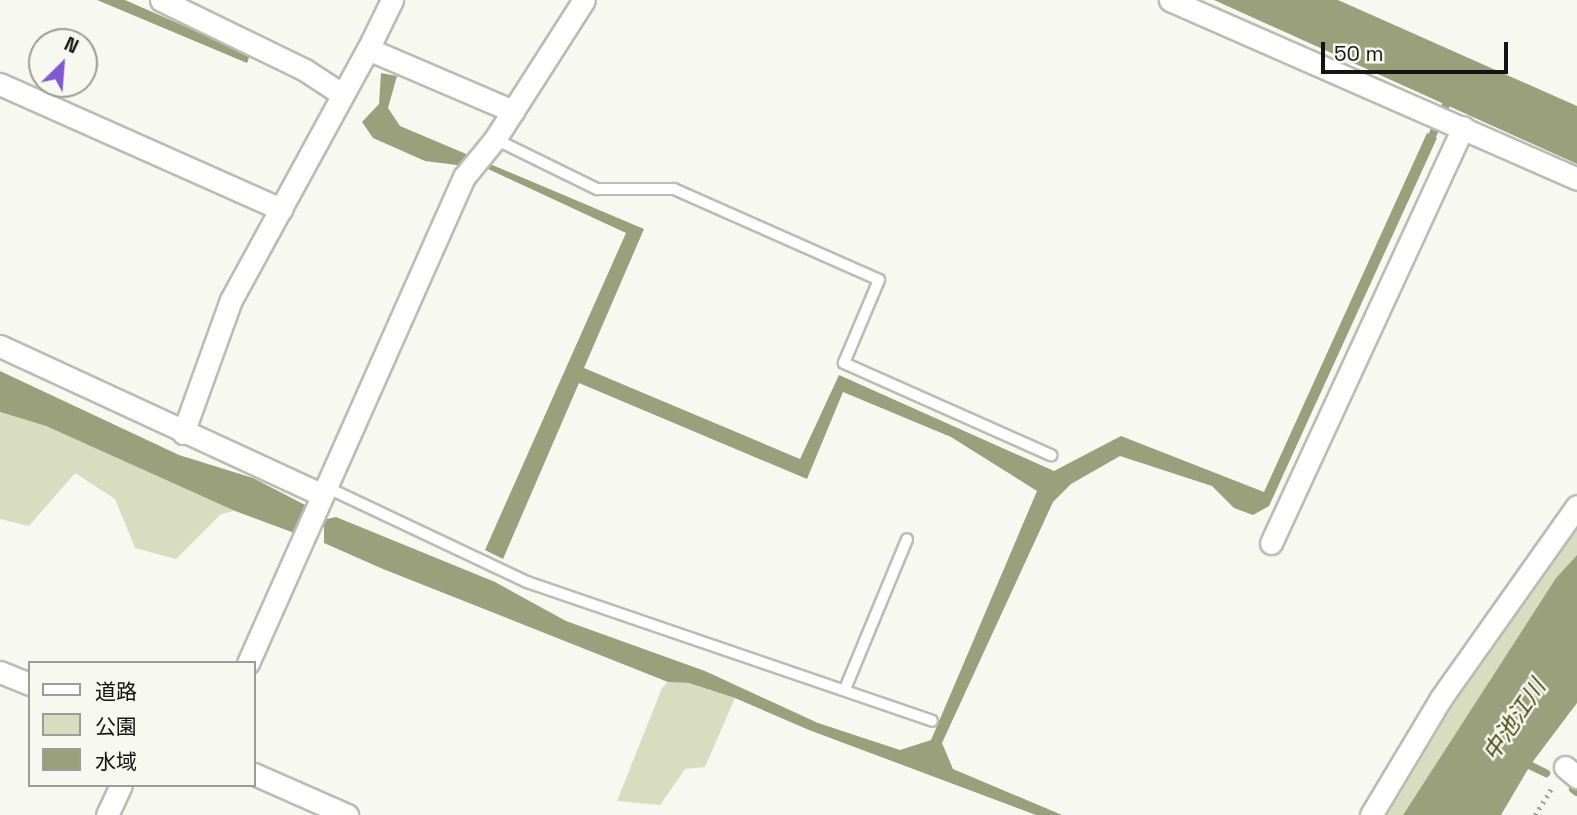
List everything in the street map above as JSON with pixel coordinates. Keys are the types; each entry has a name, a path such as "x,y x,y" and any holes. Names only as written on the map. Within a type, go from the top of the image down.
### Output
{"street":[{"path":"161,0 306,70 341,93"},
{"path":"183,433 231,300 392,0"},
{"path":"249,661 464,177 490,146 584,0"},
{"path":"1170,0 1577,179"},
{"path":"368,49 513,111"},
{"path":"0,84 281,209"},
{"path":"1271,543 1463,127"},
{"path":"0,346 183,433 318,504"},
{"path":"1371,815 1441,698 1577,506"},
{"path":"0,672 28,683"},
{"path":"256,775 347,815"},
{"path":"107,815 120,787"}],"lane":[{"path":"490,146 597,189 674,189 879,280 844,363 1051,455"},
{"path":"318,504 753,663 845,689 932,721"},
{"path":"845,689 907,539"}],"green space":[{"path":"0,412 46,426 235,511 221,514 176,559 135,548 115,499 75,473 29,526 0,519"},
{"path":"1577,521 1577,555 1556,578 1403,815 1382,815 1446,706"},
{"path":"668,682 689,683 735,698 705,767 685,769 660,805 617,801 662,688"}],"water":[{"path":"97,0 125,0 250,55 247,63"},
{"path":"1214,0 1338,0 1577,106 1577,164"},
{"path":"381,73 397,76 388,108 400,126 644,229 584,368 800,459 839,375 1054,471 1121,436 1264,492 1427,133 1437,138 1269,506 1253,515 1234,508 1212,486 1120,456 1071,484 1053,502 942,743 953,769 1062,815 1036,815 809,730 735,698 689,683 668,682 383,569 324,543 324,527 302,521 297,534 235,511 46,426 0,412 0,371 179,455 253,478 307,506 306,512 327,519 336,517 495,582 566,621 705,671 818,723 900,750 931,740 1037,491 951,437 843,392 807,479 579,383 503,559 485,550 626,233 488,169 425,161 373,138 362,122 379,104"},
{"name":"中池江川","path":"1577,555 1577,703 1531,764 1501,815 1403,815 1556,578"}],"waterway":[{"path":"1432,136 1446,104"},
{"path":"1521,761 1546,773"},
{"path":"1573,789 1577,792"}]}
